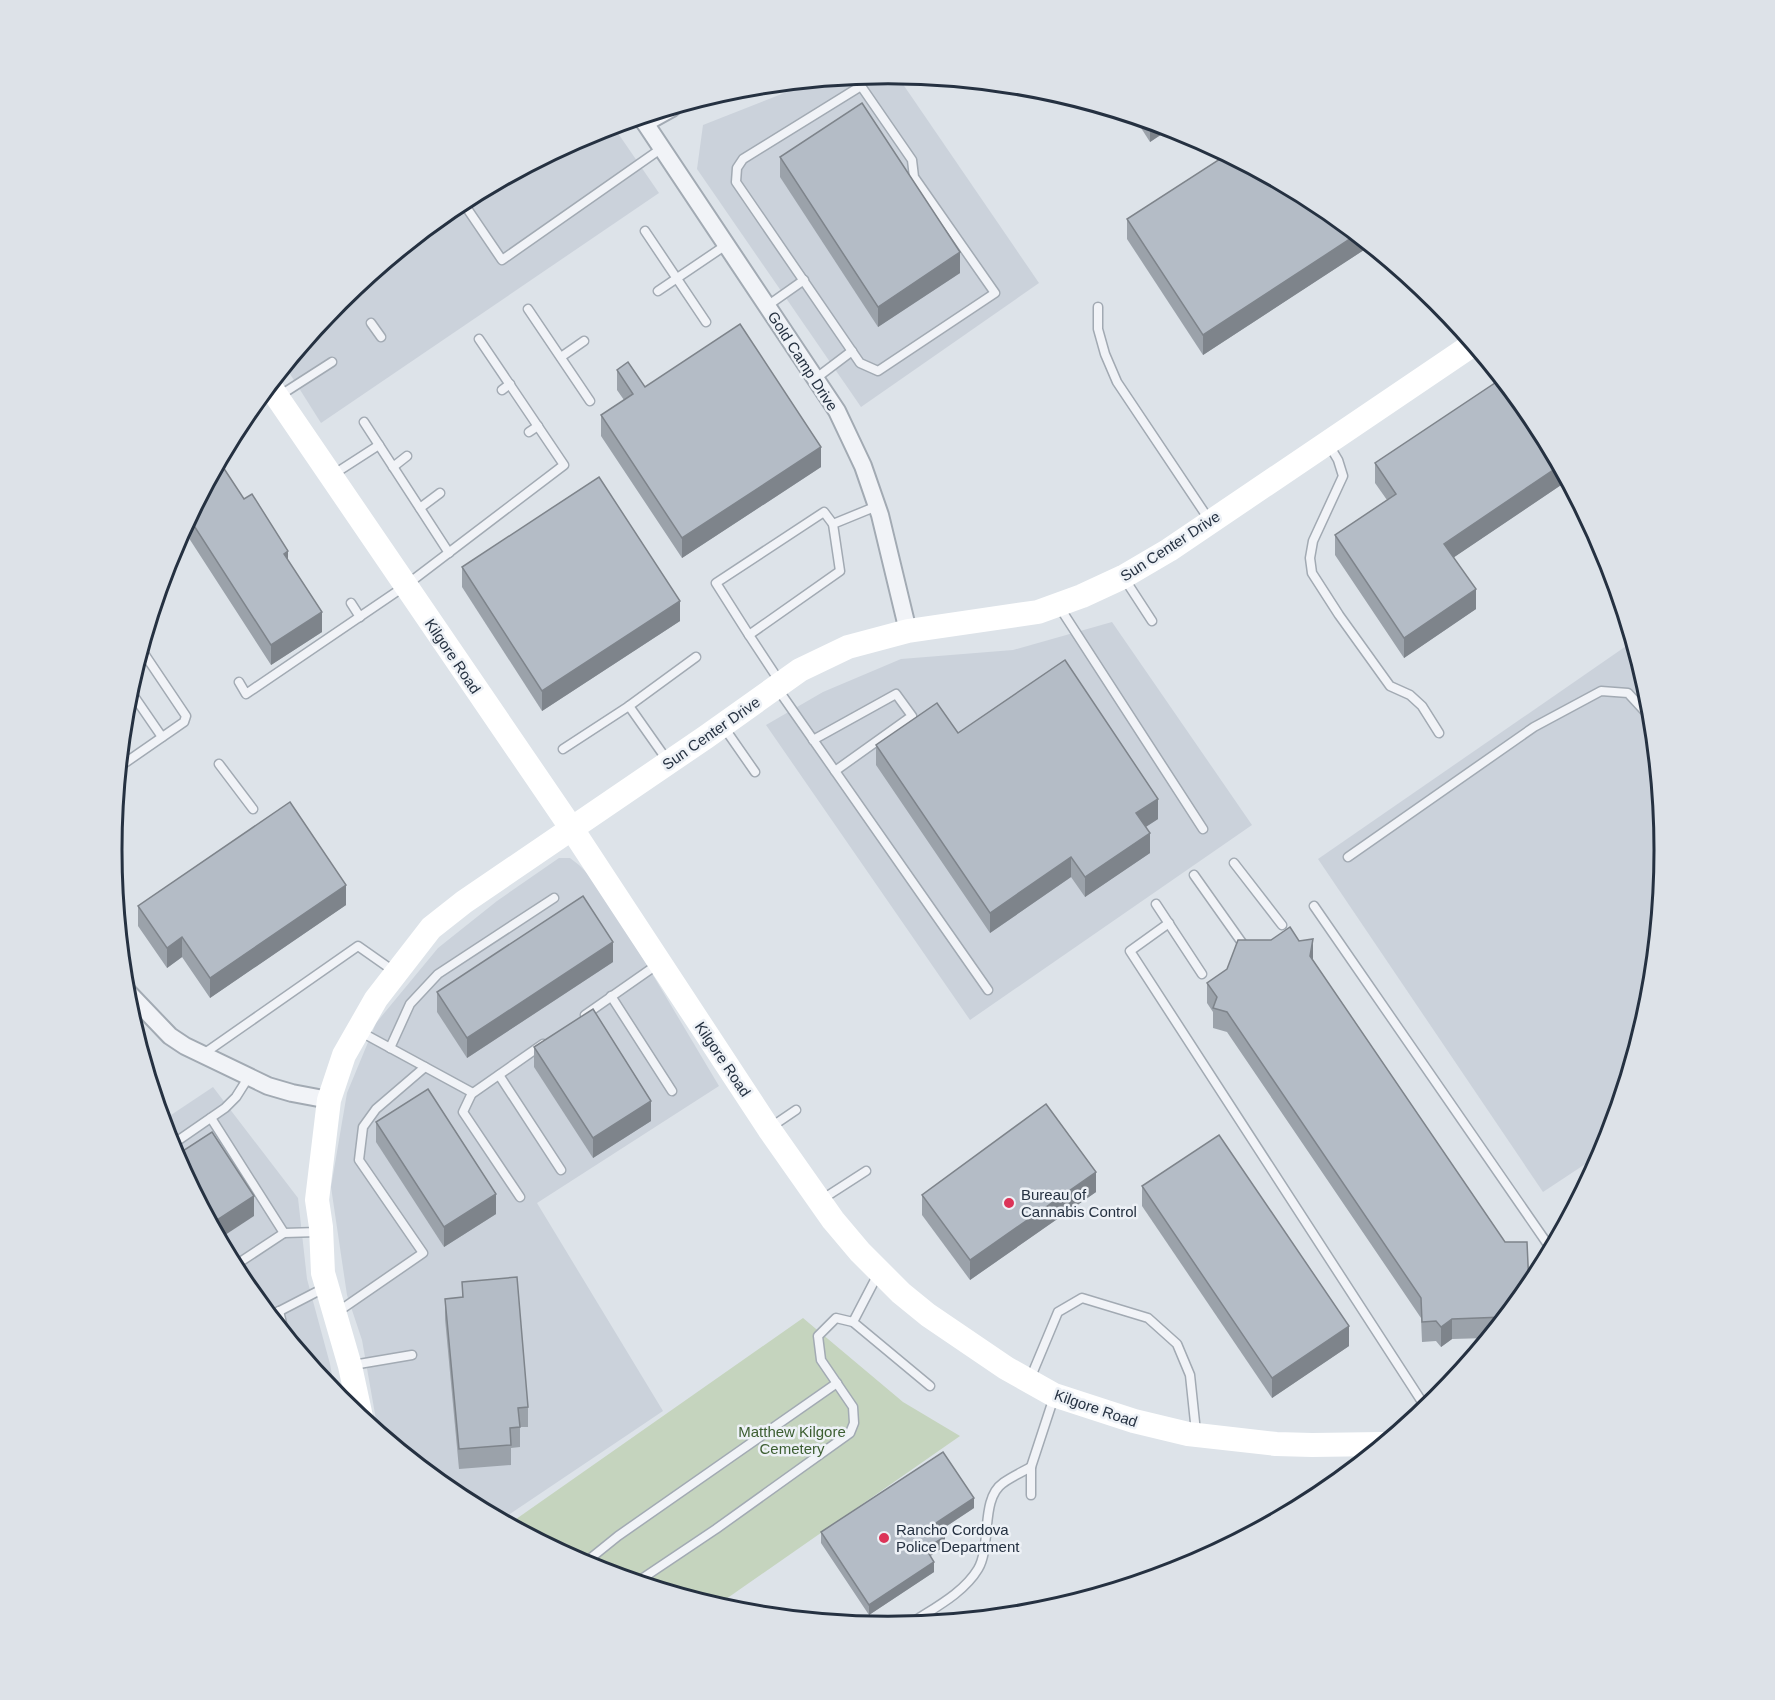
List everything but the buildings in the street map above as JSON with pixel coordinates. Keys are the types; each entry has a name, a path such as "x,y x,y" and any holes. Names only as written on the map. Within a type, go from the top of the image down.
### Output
{"street":[{"name":"Gold Camp Drive","path":"645,124 837,411 877,506 908,631"},
{"name":"Sun Center Drive","path":"358,1403 350,1366 323,1273 317,1200 329,1100 344,1055 376,999 431,928 464,902 669,763 800,670 848,647 908,631 1038,612 1123,577 1169,550 1466,349"},
{"name":"Kilgore Road","path":"274,392 572,829 769,1129 820,1201 860,1252 928,1314 970,1345 1054,1395 1134,1421 1197,1435 1312,1445 1371,1444"},
{"path":"136,1001 170,1036 202,1055 248,1078 292,1093 329,1100"}],"lane":[{"path":"861,86 912,160 914,177 995,293 878,371 860,363 804,280 736,182 737,168 743,159 861,86"},
{"path":"468,210 502,260 662,148"},
{"path":"645,231 706,322"},
{"path":"658,291 726,245"},
{"path":"767,306 804,280"},
{"path":"1098,307 1100,337 1117,382 1210,521"},
{"path":"528,309 590,401"},
{"path":"371,323 381,337"},
{"path":"239,682 246,694 405,586 564,465 479,339"},
{"path":"561,357 584,341"},
{"path":"815,379 852,351"},
{"path":"276,390 332,362"},
{"path":"502,390 510,384"},
{"path":"364,422 449,553"},
{"path":"529,432 538,426"},
{"path":"1328,442 1338,460 1343,476 1313,540 1310,558 1312,573 1338,615 1390,686 1410,696 1422,706 1439,733"},
{"path":"331,476 379,446"},
{"path":"393,467 407,456"},
{"path":"420,508 440,493"},
{"path":"833,524 877,506"},
{"path":"749,635 840,571 833,524 824,512 716,583 813,740 988,990"},
{"path":"1123,577 1152,621"},
{"path":"351,603 360,617"},
{"path":"1058,605 1203,829"},
{"path":"127,762 184,722 186,716 147,657"},
{"path":"563,749 629,706 696,657"},
{"path":"1348,857 1534,727 1601,691 1628,693 1640,706"},
{"path":"813,740 896,694 912,716 835,771"},
{"path":"136,700 162,737"},
{"path":"629,706 669,763"},
{"path":"723,725 755,772"},
{"path":"219,764 254,809"},
{"path":"1234,863 1282,925"},
{"path":"1194,874 1245,948"},
{"path":"390,1048 410,1004 438,974 554,898"},
{"path":"1156,904 1202,974"},
{"path":"1314,906 1546,1241"},
{"path":"1168,923 1130,951 1421,1400"},
{"path":"202,1055 358,946 395,972"},
{"path":"574,1023 660,963"},
{"path":"611,996 672,1091"},
{"path":"359,1031 472,1093"},
{"path":"520,1197 463,1112 472,1093 555,1036"},
{"path":"334,1315 423,1253 359,1160 363,1127 376,1109 425,1067"},
{"path":"499,1075 561,1170"},
{"path":"179,1140 236,1097 248,1078"},
{"path":"769,1129 796,1110"},
{"path":"211,1118 284,1233"},
{"path":"820,1201 866,1171"},
{"path":"242,1261 284,1233 321,1232"},
{"path":"853,1322 880,1271"},
{"path":"280,1316 279,1311 326,1287"},
{"path":"1029,1381 1058,1312 1082,1298 1148,1318 1177,1344 1190,1375 1197,1435"},
{"path":"645,1576 850,1433 854,1422 853,1407 821,1360 819,1336 836,1318 853,1322 930,1386"},
{"path":"350,1366 412,1355"},
{"path":"592,1557 618,1536 837,1383"},
{"path":"1031,1495 1031,1467 1054,1395"},
{"path":"923,1615 963,1587 978,1569 985,1548 992,1494 1002,1483 1031,1467"}],"shaded area":[{"path":"903,85 1039,283 861,407 697,169 703,125 790,91 837,86"},
{"path":"618,133 659,193 321,423 289,373 346,308 421,242 462,213 549,163"},
{"path":"1112,622 1252,825 970,1020 766,725 823,692 901,659 1013,650"},
{"path":"1625,647 1639,701 1647,750 1654,850 1652,900 1639,999 1627,1048 1613,1096 1586,1164 1543,1192 1318,859"},
{"path":"559,858 570,858 579,865 600,886 719,1086 537,1203 663,1411 508,1515 421,1458 376,1420 362,1340 347,1295 331,1187 347,1093 376,1023 438,948 497,901"},
{"path":"213,1087 298,1198 307,1279 332,1377 280,1316 224,1233 200,1189 170,1116"}],"green space":[{"name":"Matthew Kilgore Cemetery","path":"803,1318 903,1402 960,1436 727,1598 689,1590 594,1558 516,1519"}],"place":[{"name":"Bureau of Cannabis Control","path":"1009,1203"},
{"name":"Rancho Cordova Police Department","path":"884,1538"}]}
